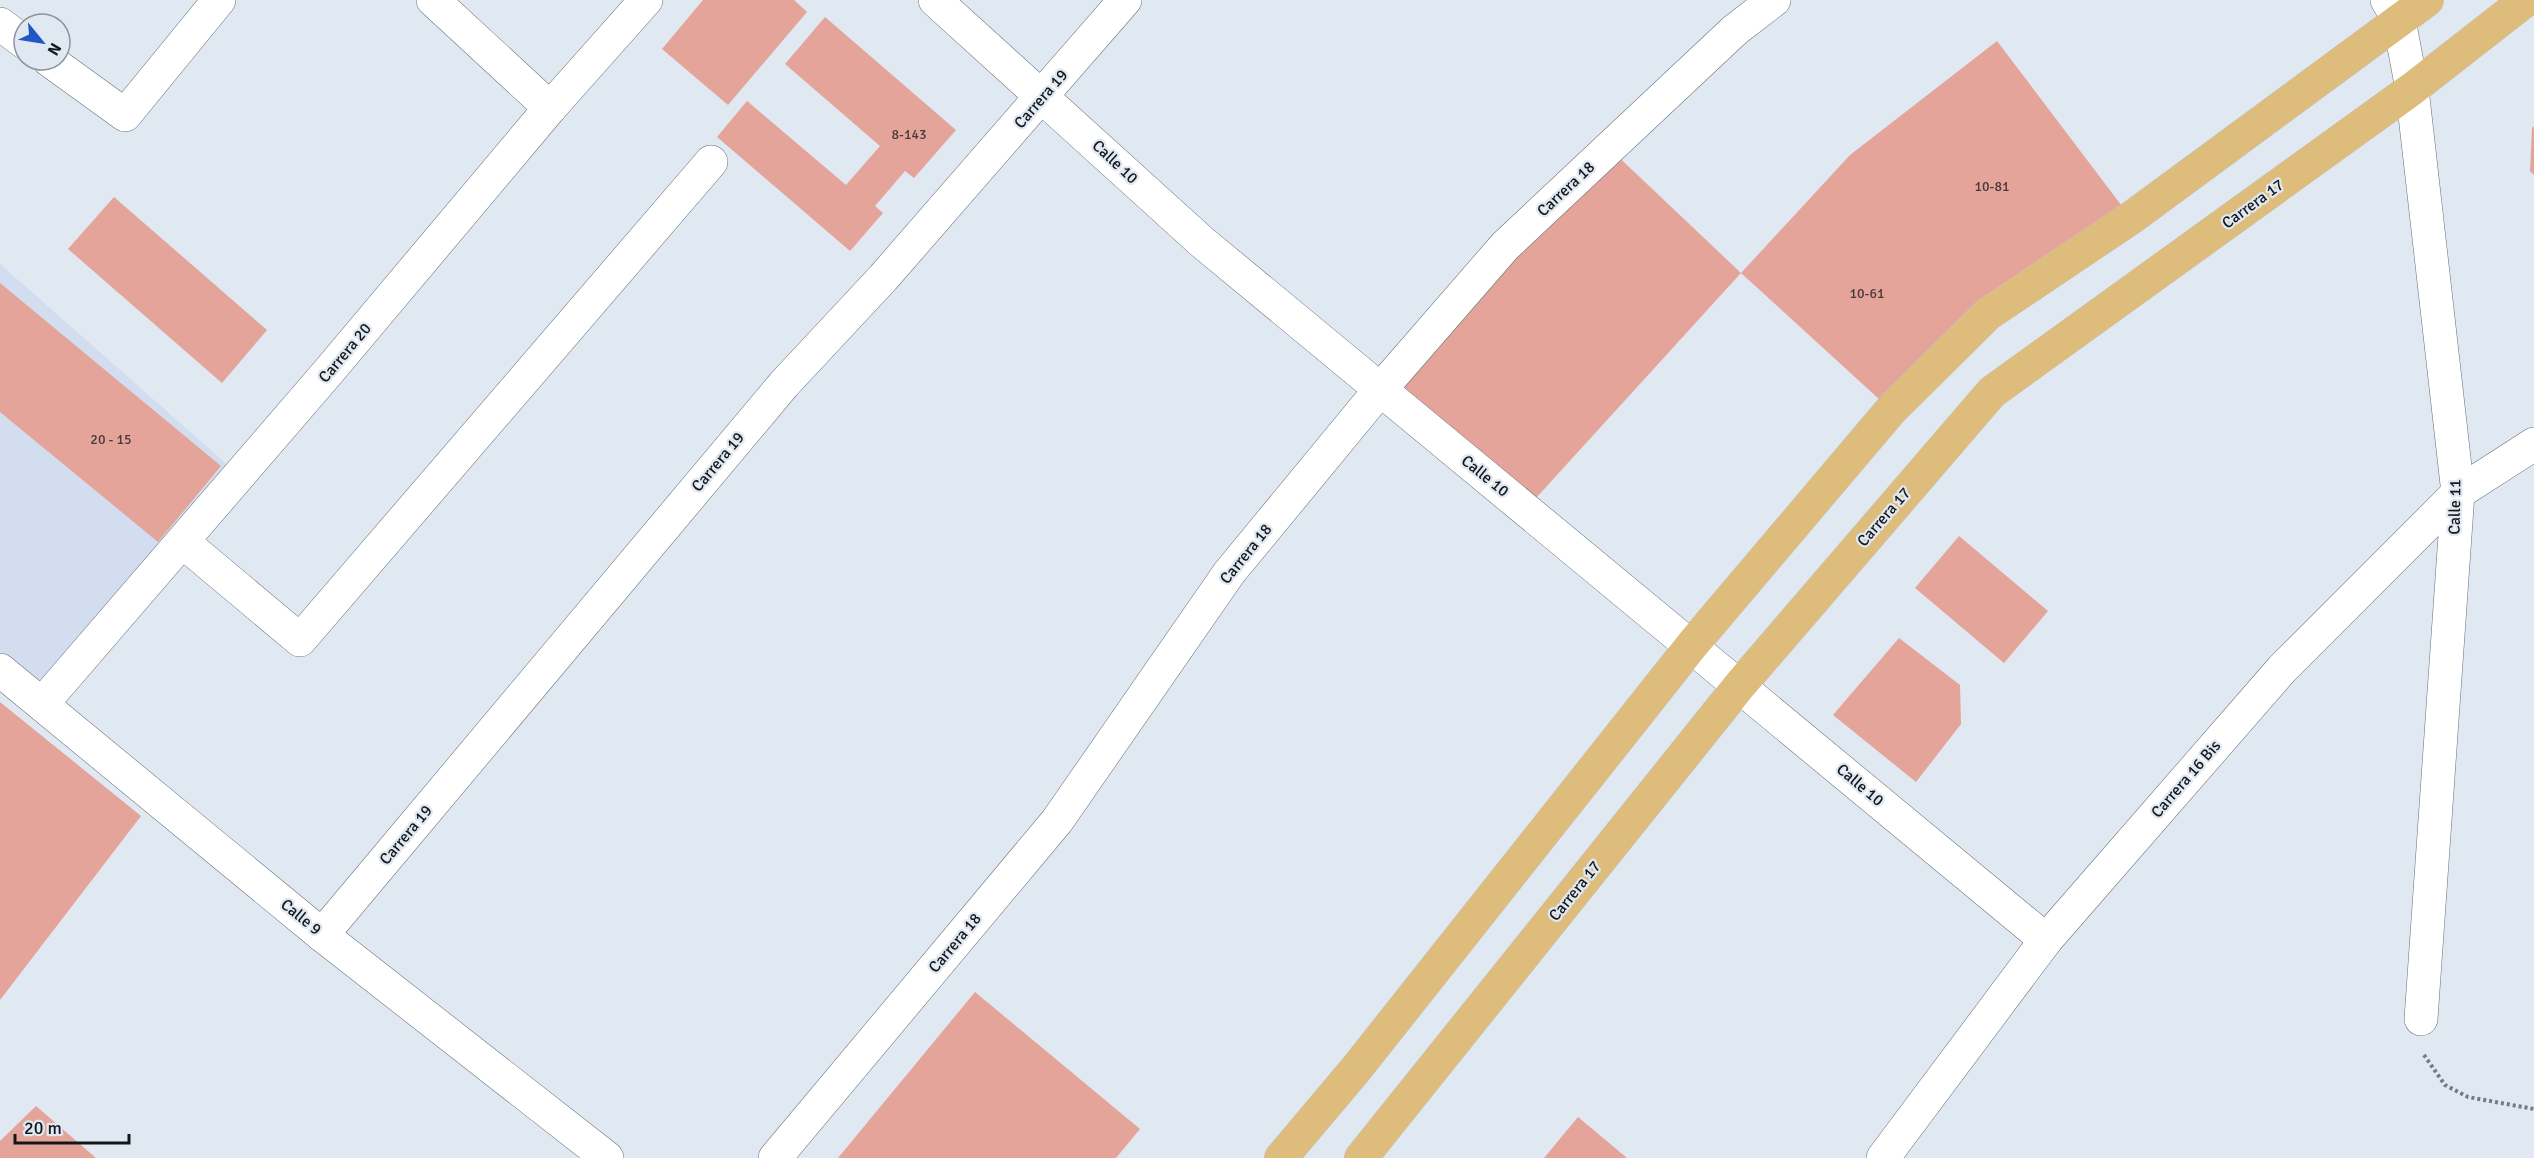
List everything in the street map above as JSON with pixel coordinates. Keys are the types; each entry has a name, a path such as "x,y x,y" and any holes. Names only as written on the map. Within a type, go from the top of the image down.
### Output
{"main road":[{"path":"1281,1158 1356,1068 1692,645 1891,410 1988,314 2131,218 2393,10 2427,0"},
{"name":"Carrera 17","path":"1361,1158 1740,685 1992,392 2412,89 2526,0"}],"street":[{"path":"65,72 125,116 219,0"},
{"path":"433,0 550,108"},
{"name":"Carrera 20","path":"42,704 183,542 550,108 646,0"},
{"name":"Calle 10","path":"935,0 1202,242 1379,391 1692,645 2046,940"},
{"name":"Carrera 19","path":"322,935 783,384 883,278 1044,97 1125,0"},
{"name":"Carrera 18","path":"775,1158 1057,821 1229,573 1379,391 1505,246 1735,30 1774,0"},
{"name":"Calle 11","path":"2393,10 2412,89 2458,493 2421,1019"},
{"path":"183,542 300,640 711,162"},
{"name":"Carrera 16 Bis","path":"1883,1158 2046,940 2282,669 2458,493 2534,444"},
{"name":"Calle 9","path":"0,670 322,935 607,1158"}],"path":[{"path":"2421,1019 2423,1054 2445,1085 2468,1097 2534,1108"}],"shaded area":[{"path":"0,264 239,475 42,704 0,670"}],"building":[{"path":"703,0 794,0 807,12 728,105 662,49"},
{"path":"825,17 956,130 914,178 905,171 875,206 883,213 850,251 717,137 747,101 846,185 880,146 785,64"},
{"path":"1997,41 2131,218 1891,410 1741,273 1850,155"},
{"path":"2534,126 2534,175 2530,171 2532,128"},
{"path":"1609,148 1741,273 1526,509 1379,391"},
{"path":"114,197 267,330 222,383 68,249"},
{"path":"0,283 221,466 158,542 0,412"},
{"path":"1959,536 2048,611 2004,663 1915,588"},
{"path":"1899,638 1960,685 1961,724 1916,782 1833,715"},
{"path":"0,702 141,816 0,1000"},
{"path":"975,992 1140,1129 1116,1158 838,1158"},
{"path":"36,1106 96,1158 0,1158 0,1141"},
{"path":"1578,1117 1627,1158 1544,1158"}]}
